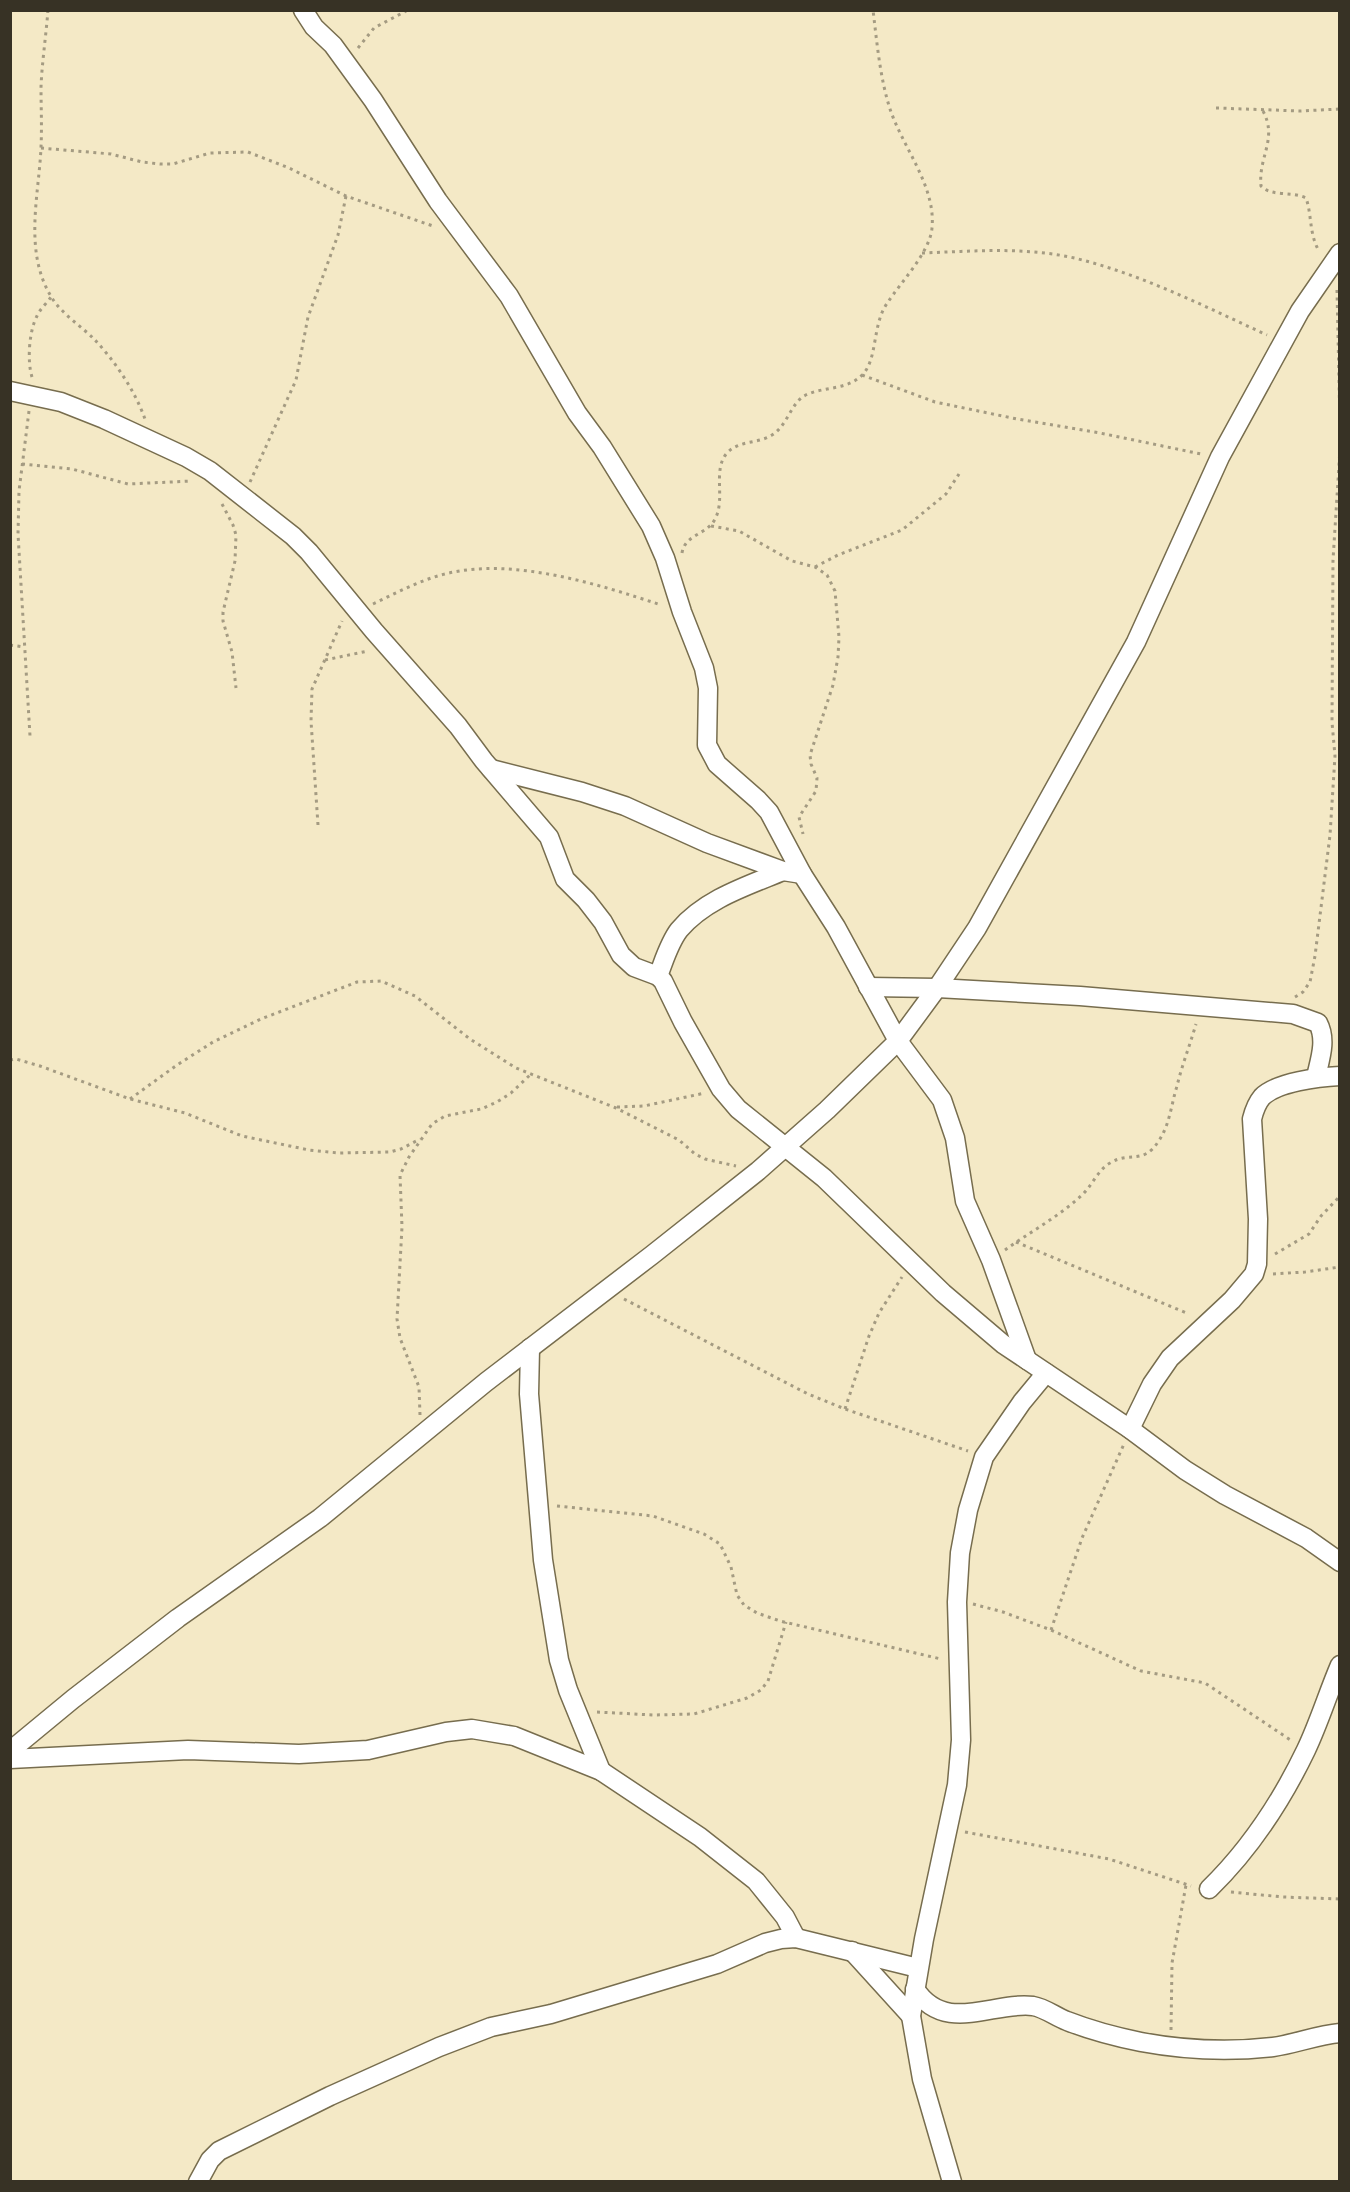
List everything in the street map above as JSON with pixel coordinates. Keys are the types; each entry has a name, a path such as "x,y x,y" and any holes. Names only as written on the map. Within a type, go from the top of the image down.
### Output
{"street":[{"path":"303,10 373,100 459,230 509,296 577,413 602,447 651,526 665,558 682,612 704,668 708,688 707,745 712,758 758,800 768,813 802,874 836,927 898,1041 942,1100 955,1138 965,1201 991,1260 1027,1360"},
{"path":"10,1751 178,1618 320,1518 530,1348 785,1149 898,1041 937,988 976,928 1136,642 1220,458 1282,342 1335,259"},
{"path":"10,391 33,395 93,415 186,457 210,471 293,536 451,718 549,837 565,879 586,900 603,922 621,955 634,967 658,976 663,981 721,1089 738,1109 824,1178 911,1262 1003,1344 1130,1429 1185,1470 1225,1495 1306,1538 1340,1562"},
{"path":"491,769 582,792 625,806 707,843 783,871 802,874"},
{"path":"658,976 667,952 679,931 698,913 728,893 783,871"},
{"path":"868,987 937,988 1293,1014 1318,1023 1322,1031 1323,1039 1316,1077"},
{"path":"1130,1429 1152,1384 1170,1358 1232,1300 1256,1269 1258,1219 1252,1119 1255,1106 1263,1096 1274,1090 1316,1077 1340,1076"},
{"path":"530,1348 529,1394 543,1560 559,1660 601,1771"},
{"path":"952,2181 922,2079 911,2016 918,1968 957,1785 961,1740 957,1602 960,1553 968,1510 984,1457 1046,1372"},
{"path":"1209,1889 1252,1842 1267,1820 1306,1749 1340,1665"},
{"path":"10,1759 188,1750 299,1755 368,1750 446,1732 495,1731 514,1736 601,1771 700,1837 756,1881 775,1902 796,1938"},
{"path":"198,2181 210,2160 219,2151 283,2118 439,2047 491,2027 552,2014 717,1964 765,1943 796,1938 918,1968"},
{"path":"852,1951 911,2016"},
{"path":"915,1989 928,2002 949,2013 1036,2006 1083,2026 1139,2042 1171,2047 1237,2050 1283,2045 1340,2033"}],"path":[{"path":"48,10 41,84 41,148 34,228 38,258 51,297 96,341 122,375 141,406 153,441"},
{"path":"345,62 374,28 408,10"},
{"path":"681,557 683,546 688,540 711,526 721,503 722,460 728,451 738,445 772,435 805,396 838,387 862,375 868,368 878,320 885,306 922,253 932,230 932,213 923,180 890,107 873,10"},
{"path":"1216,108 1263,111 1340,109"},
{"path":"1263,111 1268,119 1270,135 1262,168 1261,186 1270,191 1298,193 1306,198 1310,209 1314,243 1335,259 1340,426"},
{"path":"41,148 111,154 160,164 172,164 210,153 248,152 281,164 346,196 425,225 459,230"},
{"path":"244,498 268,439 296,380 308,317 338,235 346,196"},
{"path":"922,253 1001,249 1084,260 1167,288 1282,342"},
{"path":"30,736 18,534 22,464 33,395 37,388 30,370 31,335 36,317 51,297"},
{"path":"862,375 935,402 1220,458"},
{"path":"1266,1011 1303,992 1310,982 1315,956 1330,835 1335,769 1332,722 1333,560 1340,449"},
{"path":"22,464 92,473 128,483 200,482 193,475"},
{"path":"815,567 838,555 902,530 946,494 958,474"},
{"path":"221,503 236,535 235,561 223,612 223,621 232,652 236,688"},
{"path":"711,526 739,531 792,561 815,567 827,575 835,591 838,657 833,685 810,755 817,784 812,798 799,817 804,836"},
{"path":"318,825 312,689 354,607 410,585 449,573 477,568 517,569 547,574 682,612"},
{"path":"10,645 24,647"},
{"path":"325,660 388,647"},
{"path":"130,1099 177,1065 222,1037 261,1019 357,982 370,980 392,984 415,996 501,1060 616,1107 679,1140 695,1154 705,1159 758,1170"},
{"path":"991,1260 1083,1193 1098,1173 1110,1162 1121,1158 1146,1155 1152,1150 1160,1140 1169,1120 1176,1086 1202,1006"},
{"path":"10,1059 40,1066 130,1099 185,1113 242,1136 309,1150 339,1153 390,1152 421,1139"},
{"path":"422,1434 419,1387 400,1338 397,1319 402,1227 400,1175 408,1157 432,1124 446,1116 481,1109 497,1102 511,1093 531,1074"},
{"path":"616,1107 644,1106 721,1089"},
{"path":"1256,1269 1309,1234 1322,1215 1340,1196"},
{"path":"1016,1242 1208,1322"},
{"path":"845,1410 869,1336 879,1313 911,1262"},
{"path":"1256,1269 1305,1272 1340,1267"},
{"path":"606,1290 799,1390 845,1410 984,1457"},
{"path":"1051,1630 1082,1538 1130,1429"},
{"path":"538,1504 652,1516 704,1534 720,1544 731,1567 737,1595 744,1605 757,1613 960,1664"},
{"path":"957,1602 993,1609 1051,1630 1141,1671 1204,1683 1306,1749"},
{"path":"577,1711 653,1715 694,1713 747,1698 761,1690 768,1681 786,1622"},
{"path":"948,1829 1109,1858 1186,1885 1283,1898 1340,1899"},
{"path":"1171,2047 1172,1963 1186,1885"}]}
